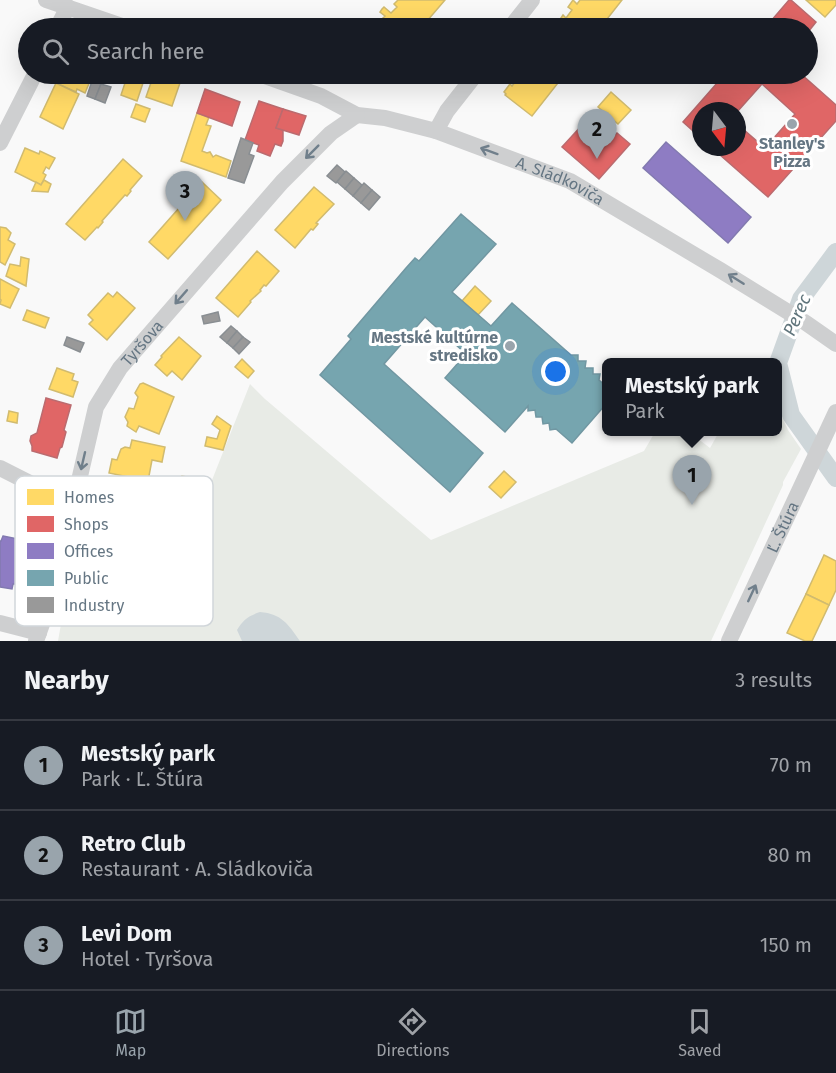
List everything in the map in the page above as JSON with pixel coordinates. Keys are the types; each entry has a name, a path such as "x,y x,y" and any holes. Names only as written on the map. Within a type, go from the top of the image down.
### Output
{"street":[{"path":"46,0 99,18"},
{"path":"518,18 531,0"},
{"path":"62,18 68,7"},
{"path":"0,143 30,84"},
{"name":"A. Sládkoviča","path":"287,84 321,96 357,115 386,118 442,133 570,181 785,310 836,344"},
{"path":"442,133 447,111 468,84"},
{"name":"Tyršova","path":"80,476 96,407 120,368 282,182 331,133 357,115"},
{"name":"Ľ. Štúra","path":"729,641 836,412"},
{"path":"0,468 16,476"},
{"path":"0,623 38,638"}],"shaded area":[{"path":"250,384 431,540 644,451 653,436 694,436 710,448 717,436 782,436 782,417 801,449 783,482 711,641 58,641 61,626 213,626 213,478"},
{"path":"260,612 274,615 284,621 300,641 242,641 237,630 246,619"}],"building: Homes":[{"path":"398,0 445,0 430,18 383,18 385,16 380,12 384,7 391,13 397,7 394,4"},
{"path":"573,0 577,4 580,0 622,0 608,18 566,18 572,10 568,7"},
{"path":"806,0 836,0 836,5 825,17"},
{"path":"56,84 79,94 63,129 40,117"},
{"path":"58,84 89,84 85,93 77,89 76,92"},
{"path":"125,84 143,84 137,101 121,95"},
{"path":"151,84 180,84 172,106 146,97"},
{"path":"510,84 512,86 514,84 557,84 532,116 505,95 504,92"},
{"path":"611,92 631,110 618,124 598,107"},
{"path":"136,104 150,109 145,122 131,117"},
{"path":"197,113 209,117 206,125 211,126 202,151 210,152 213,157 216,155 231,161 226,177 181,161"},
{"path":"25,148 39,154 40,151 55,158 49,169 46,167 43,173 46,175 41,185 15,172"},
{"path":"123,159 142,176 127,196 125,195 85,240 66,224"},
{"path":"44,180 51,184 48,192 32,191 36,182 41,185"},
{"path":"202,182 221,200 168,259 149,242"},
{"path":"314,187 334,204 295,248 275,230"},
{"path":"0,227 6,228 11,233 8,240 15,244 5,265 0,262"},
{"path":"257,251 279,271 266,286 264,285 238,317 216,298"},
{"path":"21,257 29,259 26,286 6,276 10,264 20,266"},
{"path":"0,279 19,289 10,308 0,304"},
{"path":"475,286 491,301 478,315 462,301"},
{"path":"117,292 135,308 107,340 89,324 93,320 88,315 108,293 113,297"},
{"path":"27,310 49,318 45,328 23,320"},
{"path":"179,337 201,356 182,380 172,371 167,376 155,365"},
{"path":"242,359 254,371 248,378 235,367"},
{"path":"57,368 74,374 72,380 78,382 73,397 49,389"},
{"path":"143,383 174,397 159,434 139,426 136,432 127,426 128,422 125,417 129,408 134,409 138,397 135,393"},
{"path":"9,411 18,413 17,423 7,421"},
{"path":"217,416 231,426 223,450 205,446 207,437 217,439 220,430 212,424"},
{"path":"132,440 165,447 162,462 152,460 149,476 124,476 109,473 112,459 117,460 121,449 130,448"},
{"path":"504,471 516,482 501,498 489,487"},
{"path":"824,555 836,561 836,590 829,605 806,594"},
{"path":"806,594 829,605 812,641 805,641 787,633"}],"building: Shops":[{"path":"791,0 811,18 774,18"},
{"path":"716,84 762,84 746,102 700,102"},
{"path":"762,84 812,84 836,105 836,121 768,197 721,156 746,156 746,132 765,148 795,114"},
{"path":"205,89 240,102 232,126 197,113"},
{"path":"259,101 283,109 276,128 283,130 283,141 281,146 275,144 270,156 257,151 259,145 245,140"},
{"path":"283,109 306,116 299,135 276,128"},
{"path":"692,112 692,130 683,122"},
{"path":"590,122 610,140 617,133 630,144 599,179 562,147 584,123 587,125"},
{"path":"46,398 71,405 64,430 66,432 57,458 32,451 30,441 31,436 37,433"}],"building: Offices":[{"path":"666,142 751,217 728,243 643,168"},
{"path":"3,536 15,538 15,584 12,589 0,587"}],"building: Public":[{"name":"Mestské kultúrne stredisko","path":"461,214 496,244 452,292 491,326 512,303 571,355 578,355 578,361 586,361 585,368 593,368 593,374 600,374 602,409 572,443 556,429 550,430 549,423 543,424 542,417 536,417 535,410 528,411 528,406 505,432 445,378 466,354 425,317 384,364 483,453 450,492 320,375 351,339 348,336 406,268 415,258 419,261"}],"building: Industry":[{"path":"91,84 101,84 95,99 87,96"},
{"path":"101,84 111,87 105,103 95,99"},
{"path":"241,138 253,143 249,154 254,156 244,183 228,178"},
{"path":"337,165 345,172 336,183 327,176"},
{"path":"346,171 354,178 345,189 337,182"},
{"path":"354,178 362,185 353,196 345,189"},
{"path":"364,183 372,190 361,203 353,196"},
{"path":"372,190 380,197 369,210 361,203"},
{"path":"218,312 220,321 204,324 202,316"},
{"path":"231,326 237,331 227,343 220,337"},
{"path":"237,331 243,337 233,348 227,343"},
{"path":"67,337 84,343 80,352 64,345"},
{"path":"243,337 250,342 239,354 233,348"}],"waterway":[{"name":"Perec","path":"780,358 801,299 836,252"},
{"name":"Perec","path":"782,379 791,415 836,478"}],"place":[{"name":"Stanley's Pizza","path":"792,124"},
{"name":"Retro Club","path":"597,159"},
{"name":"Levi Dom","path":"185,221"},
{"name":"Mestské kultúrne stredisko","path":"510,346"},
{"name":"Mestský park","path":"692,505"}]}
